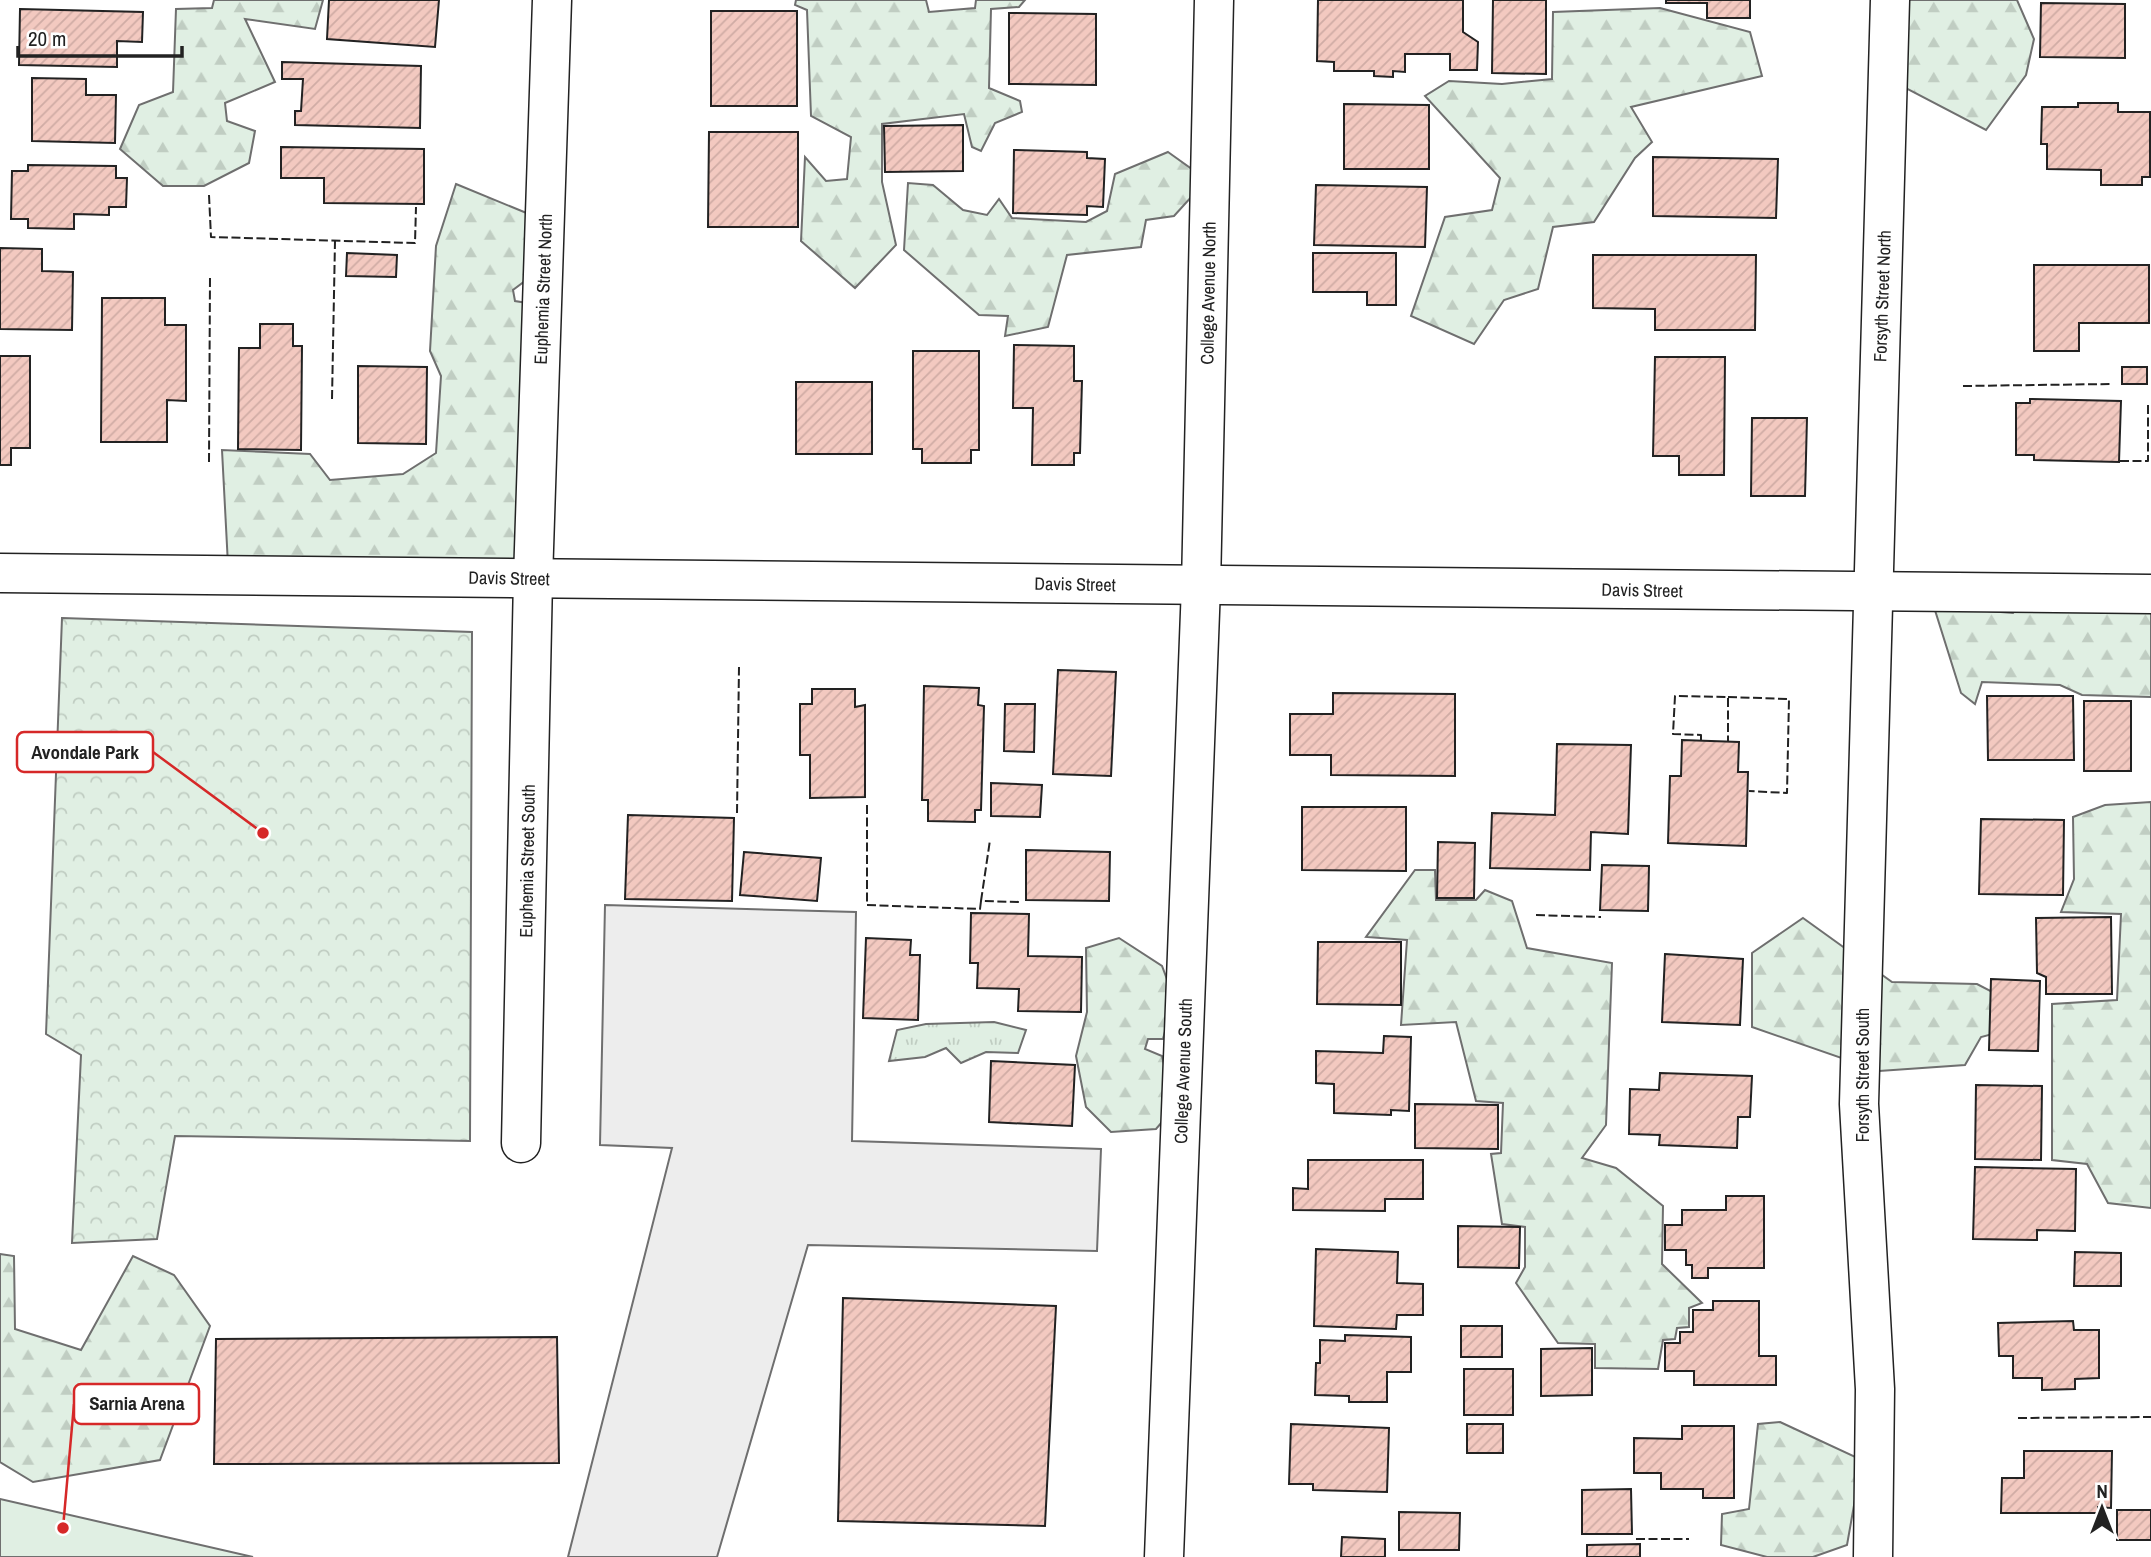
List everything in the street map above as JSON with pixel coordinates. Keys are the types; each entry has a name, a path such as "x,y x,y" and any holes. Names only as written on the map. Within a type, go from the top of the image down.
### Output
{"street":[{"name":"Euphemia Street North","path":"533,579 552,0"},
{"name":"College Avenue North","path":"1201,586 1214,0"},
{"name":"Forsyth Street North","path":"1874,592 1890,0"},
{"name":"Davis Street","path":"0,573 2151,594"},
{"name":"Euphemia Street South","path":"520,1143 533,579"},
{"name":"College Avenue South","path":"1164,1557 1201,586"},
{"name":"Forsyth Street South","path":"1873,1557 1875,1390 1860,1104 1874,592"}],"green space":[{"path":"214,0 323,0 315,29 245,19 275,82 225,103 227,121 255,131 249,163 204,186 163,186 120,149 139,105 173,92 176,9 212,8"},
{"path":"796,0 926,0 929,12 975,8 976,0 1025,0 1019,7 991,9 989,88 1020,101 1022,112 995,123 981,151 972,147 964,114 882,124 882,182 896,245 855,288 801,241 805,157 826,181 847,179 851,137 811,116 807,10 795,5"},
{"path":"1896,0 2017,0 2034,39 2026,75 1986,130 1894,82"},
{"path":"1660,8 1750,32 1762,76 1631,107 1652,142 1635,158 1594,222 1553,227 1538,289 1504,300 1474,344 1411,316 1445,217 1492,210 1500,178 1425,96 1449,81 1502,84 1552,79 1553,12"},
{"path":"1168,152 1200,175 1194,194 1174,216 1146,220 1141,247 1067,255 1048,327 1005,336 1008,316 979,315 904,250 908,183 933,185 963,210 987,215 999,199 1012,218 1086,222 1107,211 1115,174"},
{"path":"456,184 541,219 537,272 513,290 515,301 534,304 518,563 228,565 222,450 310,454 330,480 403,474 436,453 441,376 430,351 436,246"},
{"path":"2026,597 2151,598 2151,697 2082,695 2060,685 1982,682 1975,704 1961,693 1934,607 2013,613"},
{"path":"62,618 472,632 470,1141 175,1136 157,1239 72,1243 81,1055 46,1034"},
{"path":"2151,802 2151,1208 2108,1203 2087,1164 2052,1160 2052,1004 2117,1000 2121,914 2061,912 2074,879 2073,817 2105,805"},
{"path":"1415,870 1435,870 1436,900 1476,900 1485,890 1512,901 1527,948 1612,963 1606,1125 1582,1158 1616,1168 1663,1206 1662,1264 1702,1303 1689,1308 1689,1327 1677,1328 1675,1339 1663,1340 1658,1369 1595,1368 1595,1344 1558,1343 1516,1283 1525,1267 1525,1227 1502,1224 1491,1154 1501,1153 1503,1103 1476,1101 1456,1022 1401,1025 1407,940 1366,937"},
{"path":"1803,918 1892,982 1977,984 2008,1000 2004,1031 1981,1037 1965,1065 1879,1071 1752,1027 1752,953"},
{"path":"1119,938 1162,966 1174,998 1163,1039 1148,1039 1145,1049 1162,1056 1169,1087 1168,1115 1156,1129 1111,1132 1086,1107 1076,1056 1087,1012 1086,948"},
{"path":"994,1022 1026,1030 1018,1053 986,1052 961,1063 946,1048 925,1057 889,1061 897,1030 926,1024"},
{"path":"0,1254 14,1256 15,1329 81,1350 133,1256 174,1275 210,1326 160,1460 33,1482 0,1462"},
{"path":"1780,1422 1862,1460 1847,1545 1813,1557 1767,1557 1721,1545 1722,1514 1749,1509 1758,1424"},
{"path":"0,1499 253,1557 0,1557"}],"shaded area":[{"path":"605,905 856,912 852,1141 1101,1149 1097,1251 808,1245 717,1557 568,1557 672,1148 600,1145"}],"building":[{"path":"329,0 439,0 435,47 327,39"},
{"path":"1318,0 1463,0 1463,32 1478,42 1477,70 1450,70 1450,54 1405,54 1405,72 1393,71 1393,77 1374,76 1374,71 1334,71 1334,62 1317,61"},
{"path":"1493,0 1546,0 1546,74 1492,73"},
{"path":"1666,0 1750,0 1750,18 1707,18 1707,3 1666,3"},
{"path":"2041,3 2125,4 2125,58 2040,57"},
{"path":"20,9 143,12 142,42 117,41 117,67 19,65"},
{"path":"711,11 797,11 797,106 711,106"},
{"path":"1009,13 1096,14 1096,85 1009,84"},
{"path":"282,62 421,66 420,128 295,125 295,111 301,111 303,79 282,79"},
{"path":"32,78 86,79 86,95 116,95 115,143 32,141"},
{"path":"2078,103 2118,103 2118,112 2150,112 2150,177 2142,177 2142,185 2101,185 2101,170 2047,169 2047,144 2041,144 2042,107 2078,107"},
{"path":"1344,104 1429,105 1429,169 1344,169"},
{"path":"963,125 963,171 885,172 884,126"},
{"path":"709,132 798,132 798,227 708,227"},
{"path":"281,147 424,149 424,204 324,203 324,178 281,178"},
{"path":"1014,150 1087,152 1087,158 1105,159 1103,207 1087,206 1087,215 1013,213"},
{"path":"1653,157 1778,159 1776,218 1653,216"},
{"path":"28,165 116,166 116,178 127,178 126,207 109,207 109,215 74,214 74,229 28,228 28,219 11,219 12,171 28,171"},
{"path":"1316,185 1427,187 1425,247 1314,245"},
{"path":"0,248 42,249 42,271 73,272 72,330 0,329"},
{"path":"347,253 397,255 396,277 346,276"},
{"path":"1313,253 1396,253 1396,305 1367,305 1367,292 1313,292"},
{"path":"1593,255 1756,255 1755,330 1655,330 1655,309 1593,308"},
{"path":"2034,265 2149,265 2149,323 2079,323 2079,351 2034,351"},
{"path":"102,298 165,298 165,325 186,325 186,401 167,400 167,442 101,442"},
{"path":"260,324 293,324 293,346 302,346 301,450 238,449 239,348 260,348"},
{"path":"1014,345 1074,346 1074,381 1082,381 1080,453 1074,453 1074,465 1032,465 1033,408 1013,408"},
{"path":"913,351 979,351 979,450 971,450 971,463 922,463 922,449 913,449"},
{"path":"0,356 30,356 30,448 11,448 11,465 0,465"},
{"path":"1655,357 1725,357 1724,475 1679,475 1679,456 1653,456"},
{"path":"358,366 427,367 426,444 358,443"},
{"path":"2122,367 2147,367 2147,384 2122,384"},
{"path":"796,382 872,382 872,454 796,454"},
{"path":"2030,399 2121,401 2119,462 2034,460 2034,455 2016,455 2016,403 2030,403"},
{"path":"1752,418 1807,418 1805,496 1751,496"},
{"path":"1058,670 1116,672 1111,776 1053,774"},
{"path":"924,686 979,688 978,705 984,706 981,810 975,810 975,822 928,821 928,800 922,800"},
{"path":"812,689 855,689 855,707 865,705 865,797 810,798 810,755 800,755 800,704 812,704"},
{"path":"1333,693 1455,694 1455,776 1331,775 1331,755 1290,755 1290,714 1333,714"},
{"path":"1987,696 2073,696 2074,760 1988,760"},
{"path":"2084,701 2131,701 2131,771 2084,771"},
{"path":"1005,704 1035,704 1034,752 1004,751"},
{"path":"1682,740 1739,742 1738,772 1748,772 1746,846 1668,843 1670,776 1681,776"},
{"path":"1557,744 1631,745 1628,834 1591,832 1590,870 1490,868 1492,813 1555,815"},
{"path":"991,783 1042,785 1040,817 991,816"},
{"path":"1302,807 1406,807 1406,871 1302,870"},
{"path":"628,815 734,818 732,901 625,899"},
{"path":"1981,819 2064,820 2063,895 1979,894"},
{"path":"1438,842 1475,843 1474,898 1437,898"},
{"path":"1026,850 1110,852 1109,901 1026,900"},
{"path":"744,852 821,858 817,901 740,895"},
{"path":"1602,865 1649,866 1648,911 1600,910"},
{"path":"971,913 1029,914 1028,956 1082,957 1081,1012 1018,1011 1019,989 977,988 978,963 970,963"},
{"path":"2111,917 2112,994 2046,994 2046,977 2037,973 2036,918"},
{"path":"866,938 911,940 910,955 920,955 918,1020 863,1018"},
{"path":"1318,942 1401,942 1401,1005 1317,1004"},
{"path":"1665,954 1743,959 1740,1025 1662,1022"},
{"path":"1991,979 2040,981 2038,1051 1989,1050"},
{"path":"1384,1036 1411,1037 1409,1111 1391,1110 1391,1115 1334,1113 1334,1084 1316,1083 1316,1051 1383,1053"},
{"path":"991,1061 1075,1065 1072,1126 989,1122"},
{"path":"1660,1073 1752,1076 1750,1117 1738,1117 1737,1148 1659,1145 1660,1135 1629,1134 1630,1089 1659,1090"},
{"path":"1976,1085 2042,1086 2041,1160 1975,1159"},
{"path":"1415,1104 1498,1105 1498,1149 1415,1148"},
{"path":"1308,1160 1423,1160 1423,1199 1385,1199 1385,1211 1293,1210 1293,1188 1308,1189"},
{"path":"1975,1167 2076,1169 2075,1231 2037,1230 2037,1240 1973,1239"},
{"path":"1726,1196 1764,1196 1764,1268 1708,1268 1708,1278 1692,1278 1692,1265 1686,1265 1686,1250 1665,1250 1665,1225 1682,1225 1682,1210 1726,1210"},
{"path":"1458,1226 1520,1227 1519,1268 1458,1267"},
{"path":"1316,1249 1398,1252 1397,1283 1423,1284 1423,1315 1397,1315 1396,1329 1314,1326"},
{"path":"2075,1252 2121,1253 2121,1286 2074,1286"},
{"path":"843,1298 1056,1306 1045,1526 838,1521"},
{"path":"1713,1301 1759,1301 1759,1356 1776,1356 1776,1385 1694,1385 1694,1371 1665,1371 1665,1343 1680,1343 1680,1332 1693,1332 1693,1310 1713,1310"},
{"path":"2073,1321 2074,1330 2099,1330 2099,1378 2075,1379 2075,1389 2042,1390 2042,1378 2013,1378 2013,1356 1999,1356 1998,1323"},
{"path":"1461,1326 1502,1326 1502,1357 1461,1357"},
{"path":"1345,1335 1411,1337 1411,1372 1387,1372 1387,1402 1349,1402 1349,1396 1315,1395 1320,1340 1345,1341"},
{"path":"557,1337 559,1463 214,1464 216,1339"},
{"path":"1592,1348 1592,1395 1541,1396 1541,1349"},
{"path":"1464,1369 1513,1369 1513,1415 1464,1415"},
{"path":"1291,1424 1389,1428 1387,1492 1313,1490 1313,1484 1289,1484"},
{"path":"1467,1424 1503,1424 1503,1453 1467,1453"},
{"path":"1682,1426 1734,1426 1734,1498 1703,1498 1703,1489 1661,1489 1661,1473 1634,1473 1634,1438 1682,1439"},
{"path":"2024,1451 2112,1451 2111,1508 2098,1507 2098,1513 2001,1513 2002,1478 2024,1478"},
{"path":"1631,1489 1632,1534 1582,1534 1582,1490"},
{"path":"2117,1510 2151,1510 2151,1540 2117,1540"},
{"path":"1399,1512 1460,1513 1459,1550 1399,1550"},
{"path":"1342,1537 1385,1539 1385,1557 1341,1557"},
{"path":"1640,1544 1640,1557 1587,1557 1587,1545"}],"fence":[{"path":"209,195 211,237 415,243 416,207"},
{"path":"332,399 335,241"},
{"path":"209,462 210,277"},
{"path":"1963,386 2111,384"},
{"path":"2120,461 2148,461 2148,403"},
{"path":"737,813 739,667"},
{"path":"1701,740 1701,735 1673,734 1675,696 1728,697 1728,741"},
{"path":"1728,697 1789,699 1787,793 1749,791"},
{"path":"867,805 867,905 980,909 981,901 1021,902"},
{"path":"981,901 990,840"},
{"path":"1536,915 1601,917"},
{"path":"2018,1418 2151,1417"},
{"path":"1636,1539 1689,1539"}],"place":[{"name":"Avondale Park","path":"263,833"},
{"name":"Sarnia Arena","path":"63,1528"}]}
